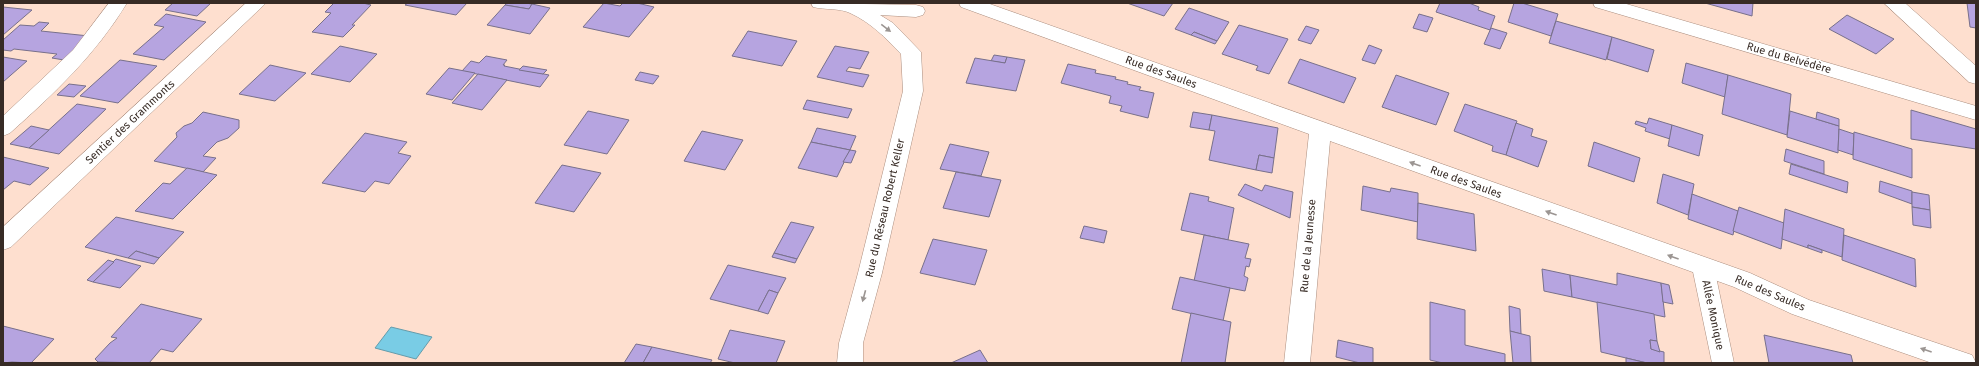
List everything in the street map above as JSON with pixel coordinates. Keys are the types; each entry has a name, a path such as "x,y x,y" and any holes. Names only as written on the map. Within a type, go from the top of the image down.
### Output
{"street":[{"path":"3,128 59,77 105,26 118,3"},
{"name":"Sentier des Grammonts","path":"3,241 256,3"},
{"name":"Rue du Réseau Robert Keller","path":"820,3 854,7 920,7"},
{"name":"Rue des Saules","path":"968,3 1703,268 1742,280 1801,307 1963,363"},
{"name":"Rue du Belvédère","path":"1602,3 1976,113"},
{"path":"1893,3 1976,77"},
{"name":"Rue du Réseau Robert Keller","path":"854,7 886,27 911,52"},
{"name":"Rue du Réseau Robert Keller","path":"850,363 851,343 870,273 912,91 911,52 907,25 920,7"},
{"name":"Rue de la Jeunesse","path":"1297,363 1320,130"}],"lane":[{"name":"Allée Monique","path":"1703,268 1723,363"}],"water":[{"path":"391,327 432,337 416,359 375,348"}],"building":[{"path":"173,3 211,3 197,16 165,10"},
{"path":"334,3 363,3 371,5 343,37 312,32 331,13 325,12"},
{"path":"408,3 467,3 456,15 405,5"},
{"path":"507,3 532,4 529,9 505,5"},
{"path":"604,3 620,6 623,3 637,3 654,7 629,37 583,27"},
{"path":"1127,3 1173,3 1164,16"},
{"path":"1440,3 1469,3 1479,7 1478,10 1495,16 1490,30 1436,12"},
{"path":"1514,3 1522,3 1558,14 1551,36 1508,22"},
{"path":"1705,3 1753,3 1752,16"},
{"path":"1967,3 1976,3 1976,28 1970,27"},
{"path":"532,4 550,8 530,34 487,25 505,5 529,9"},
{"path":"3,7 32,10 3,35"},
{"path":"1189,8 1229,22 1217,41 1194,32 1191,35 1175,29"},
{"path":"166,14 206,22 164,60 133,54 164,27 154,25"},
{"path":"1419,14 1433,18 1427,32 1413,28"},
{"path":"1847,15 1894,39 1876,54 1829,29"},
{"path":"1556,21 1612,37 1606,60 1549,43"},
{"path":"39,22 49,23 41,31 89,36 64,60 52,58 57,54 14,49 11,51 3,50 3,40 20,25 34,26"},
{"path":"1239,25 1288,39 1269,74 1256,70 1258,66 1222,54"},
{"path":"1306,26 1319,30 1311,44 1298,40"},
{"path":"1491,28 1507,33 1500,49 1484,44"},
{"path":"748,31 797,41 782,66 732,56"},
{"path":"1194,32 1217,41 1215,44 1191,35"},
{"path":"1612,37 1654,50 1648,72 1607,59"},
{"path":"1369,45 1382,50 1375,64 1362,60"},
{"path":"340,46 377,54 350,82 311,74"},
{"path":"835,46 869,52 860,69 849,67 846,71 869,75 863,87 817,77"},
{"path":"994,55 1007,57 1005,63 991,61"},
{"path":"486,56 507,60 503,65 505,65 504,66 549,75 540,87 462,71 471,61 479,63"},
{"path":"3,57 27,61 3,82"},
{"path":"1007,57 1025,60 1016,91 966,83 975,58 1005,63"},
{"path":"1300,59 1356,78 1344,103 1288,83"},
{"path":"120,60 157,66 118,103 80,96"},
{"path":"1686,63 1728,75 1725,97 1682,83"},
{"path":"1068,64 1096,70 1095,73 1116,77 1115,79 1128,82 1127,84 1141,87 1139,90 1154,93 1148,118 1120,111 1122,106 1109,103 1111,96 1061,83"},
{"path":"270,65 306,73 275,101 239,94"},
{"path":"523,66 547,70 543,74 519,70"},
{"path":"449,68 475,73 452,100 426,94"},
{"path":"640,72 659,76 653,84 635,80"},
{"path":"478,74 507,80 482,110 452,103"},
{"path":"1396,75 1449,93 1436,125 1382,107"},
{"path":"1728,75 1791,94 1787,135 1722,114"},
{"path":"69,84 86,86 74,97 57,95"},
{"path":"807,100 852,109 848,118 803,109"},
{"path":"77,104 106,109 59,154 29,148"},
{"path":"1465,104 1517,121 1506,155 1492,151 1493,146 1454,131"},
{"path":"1911,110 1976,129 1976,149 1911,139"},
{"path":"588,111 629,120 607,154 564,145"},
{"path":"1790,111 1839,126 1838,153 1787,137"},
{"path":"203,112 239,120 239,128 228,138 217,142 203,156 216,158 203,172 154,161 177,137 176,133 184,126 192,123"},
{"path":"1193,112 1212,115 1209,130 1190,127"},
{"path":"1817,112 1839,119 1839,126 1816,119"},
{"path":"1212,115 1278,128 1274,158 1259,155 1256,170 1209,160 1215,131 1209,130"},
{"path":"1649,118 1672,125 1670,139 1645,131 1646,128 1635,124 1636,121 1647,124"},
{"path":"1516,123 1533,129 1531,136 1547,141 1538,167 1506,155"},
{"path":"1672,125 1703,135 1699,156 1668,146"},
{"path":"31,126 49,130 29,148 10,144"},
{"path":"817,128 856,136 850,150 811,142"},
{"path":"1839,129 1854,134 1853,155 1838,150"},
{"path":"702,131 743,140 725,170 684,161"},
{"path":"1854,132 1912,149 1912,178 1853,159"},
{"path":"365,133 407,142 398,153 411,156 389,184 375,181 365,192 322,183"},
{"path":"811,142 850,150 837,177 798,168"},
{"path":"1594,142 1640,158 1634,182 1588,166"},
{"path":"950,144 989,152 981,176 940,169"},
{"path":"1786,149 1824,161 1824,174 1784,161"},
{"path":"850,150 856,151 851,163 843,162"},
{"path":"1259,155 1274,158 1272,173 1256,170"},
{"path":"3,157 49,168 30,185 14,181 3,190"},
{"path":"1791,164 1848,182 1847,193 1789,174"},
{"path":"562,165 601,173 574,212 535,203"},
{"path":"187,168 217,175 173,219 135,211 163,183 170,184"},
{"path":"956,172 1001,180 989,217 943,208"},
{"path":"1663,174 1694,184 1688,215 1657,203"},
{"path":"1880,181 1912,191 1912,204 1879,192"},
{"path":"1245,184 1262,191 1265,185 1293,192 1290,218 1238,195"},
{"path":"1363,186 1390,192 1391,188 1418,193 1418,222 1361,210"},
{"path":"1912,192 1929,195 1930,210 1912,207"},
{"path":"1190,193 1209,197 1208,201 1234,208 1228,240 1181,230"},
{"path":"1692,194 1738,211 1733,235 1688,219"},
{"path":"1418,203 1474,214 1476,251 1417,239"},
{"path":"1739,207 1784,223 1781,249 1733,231"},
{"path":"1912,207 1930,210 1931,228 1913,225"},
{"path":"1785,209 1844,229 1842,257 1808,245 1808,248 1782,239"},
{"path":"116,217 184,232 159,258 136,251 128,258 85,247"},
{"path":"791,222 814,227 797,259 774,253"},
{"path":"1084,226 1107,231 1104,243 1080,238"},
{"path":"1204,235 1249,244 1245,258 1251,259 1249,267 1246,266 1244,276 1248,278 1245,291 1194,281"},
{"path":"1844,235 1915,259 1916,287 1842,260"},
{"path":"933,239 987,250 975,285 920,273"},
{"path":"1808,245 1822,250 1822,253 1808,248"},
{"path":"136,251 159,258 154,264 128,258"},
{"path":"774,253 797,259 795,263 772,257"},
{"path":"116,259 141,266 120,288 93,282"},
{"path":"108,260 114,262 93,282 87,280"},
{"path":"728,265 786,278 778,293 769,290 758,311 710,299"},
{"path":"1542,269 1570,275 1572,297 1544,291"},
{"path":"1617,273 1661,283 1665,317 1572,297 1570,275 1617,285"},
{"path":"1180,277 1230,288 1223,321 1172,309"},
{"path":"1661,283 1669,285 1673,304 1663,302"},
{"path":"769,290 778,293 768,314 758,311"},
{"path":"1430,302 1465,310 1465,345 1505,354 1505,363 1443,363 1430,360"},
{"path":"1597,302 1654,314 1657,341 1650,340 1651,349 1664,352 1664,363 1647,363 1601,352"},
{"path":"141,304 202,319 173,352 161,349 149,363 98,362 95,359 110,343 117,338 111,337"},
{"path":"1509,306 1520,309 1521,334 1510,331"},
{"path":"1191,313 1231,322 1225,363 1181,363"},
{"path":"3,326 54,339 31,363 3,363"},
{"path":"730,330 785,341 776,363 735,363 718,359"},
{"path":"1510,331 1530,336 1531,363 1513,363"},
{"path":"1764,335 1851,355 1853,363 1769,363"},
{"path":"1338,340 1373,348 1373,363 1360,363 1336,357"},
{"path":"1650,340 1657,341 1660,352 1651,349"},
{"path":"636,344 652,347 643,363 624,363"},
{"path":"652,347 712,360 710,363 643,363"},
{"path":"980,350 988,363 951,363"},
{"path":"1626,358 1647,363 1626,363"}]}
